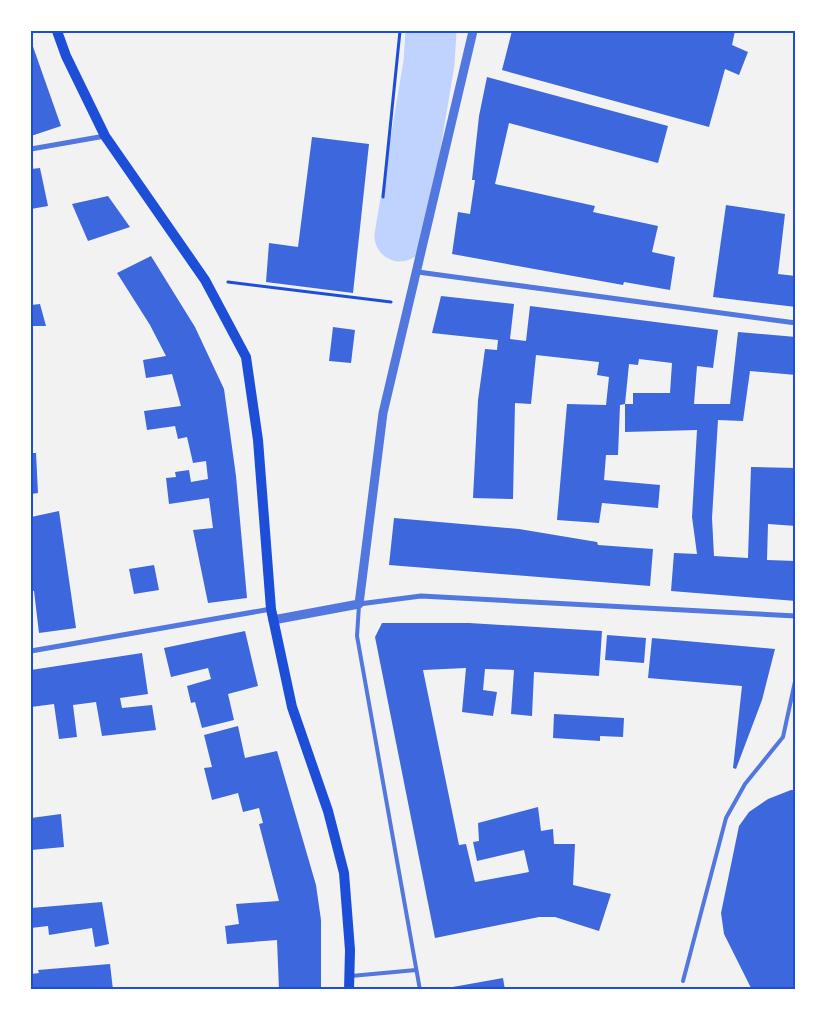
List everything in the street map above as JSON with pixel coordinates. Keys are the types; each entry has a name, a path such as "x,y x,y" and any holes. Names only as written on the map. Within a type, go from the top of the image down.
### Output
{"main road":[{"path":"57,31 66,56 105,136 205,280 246,357 258,440 271,609 292,707 328,811 344,873 349,990"}],"street":[{"path":"359,604 383,414 418,272 473,31"},
{"path":"31,149 105,136"},
{"path":"418,272 796,323"},
{"path":"273,620 359,604 421,596 796,616"},
{"path":"31,651 271,609"}],"lane":[{"path":"359,604 357,636 420,990"},
{"path":"683,981 726,818 746,784 783,737 796,677"},
{"path":"349,976 416,970"}],"path":[{"path":"383,197 400,31"},
{"path":"205,280 410,304"}],"building":[{"path":"512,31 735,31 732,45 748,52 739,75 725,69 709,127 502,70"},
{"path":"31,41 61,126 31,136"},
{"path":"487,77 668,126 658,163 509,123 495,184 595,206 593,212 658,226 652,252 675,257 670,290 624,282 623,285 452,254 458,212 470,214 475,180 472,180 479,116"},
{"path":"312,137 369,144 353,293 266,282 269,243 298,247"},
{"path":"40,168 48,206 31,209 31,169"},
{"path":"108,196 130,227 88,241 72,204"},
{"path":"726,205 785,214 778,274 796,276 796,307 713,297"},
{"path":"151,256 195,327 224,389 236,476 247,598 208,603 193,530 213,528 209,498 169,504 166,478 176,477 175,472 189,470 191,482 208,479 206,461 193,463 187,437 178,439 175,426 147,430 144,411 181,406 172,374 146,378 143,360 166,356 150,325 117,273"},
{"path":"441,296 514,304 510,339 526,341 530,306 718,330 713,368 697,366 694,404 730,404 738,332 796,337 796,375 750,371 743,421 718,420 712,518 714,556 748,558 751,467 796,468 796,526 768,524 767,560 796,561 796,601 671,591 674,553 697,554 692,517 697,430 625,432 625,404 620,405 618,455 606,455 604,480 660,485 658,508 602,503 599,523 557,520 567,404 606,405 609,377 597,375 599,362 536,355 531,404 515,403 513,499 473,498 478,400 485,349 497,350 498,340 432,333","holes":["639,359 672,363 670,393 633,393 633,404 625,404 629,364 638,365"]},
{"path":"40,304 46,326 31,326 31,305"},
{"path":"333,327 355,330 351,363 329,361"},
{"path":"31,453 36,453 38,493 31,494"},
{"path":"59,511 76,628 39,633 34,591 31,591 31,517"},
{"path":"394,518 519,529 597,542 598,545 653,549 650,586 389,565"},
{"path":"154,565 159,590 134,594 129,569"},
{"path":"382,623 469,623 602,631 599,676 534,672 532,716 511,714 514,670 485,669 483,690 497,692 493,716 462,712 466,668 423,670 459,845 466,844 475,882 529,872 524,850 477,861 473,842 479,841 478,823 538,807 541,831 553,829 554,844 575,844 573,885 611,894 599,931 555,917 539,917 435,938 375,637"},
{"path":"245,631 258,686 228,694 234,720 202,728 195,702 191,703 187,686 211,679 208,668 171,677 164,648"},
{"path":"607,635 646,638 644,663 605,660"},
{"path":"652,638 775,649 762,700 736,769 733,768 742,686 648,678"},
{"path":"142,653 148,694 120,698 122,708 152,705 156,730 102,736 96,702 73,705 77,737 59,739 54,704 31,707 31,670"},
{"path":"554,714 624,718 623,737 600,736 600,741 553,738"},
{"path":"238,726 245,758 277,751 316,885 321,920 321,990 279,990 277,940 227,944 225,926 239,924 236,904 279,901 259,824 263,823 259,808 243,812 238,793 212,800 204,768 212,767 204,735"},
{"path":"791,790 796,790 796,990 752,990 724,934 721,913 739,826 749,812 768,799"},
{"path":"61,814 64,847 31,850 31,818"},
{"path":"102,902 109,944 95,947 92,928 49,935 48,926 31,928 31,908"},
{"path":"110,964 113,990 31,990 31,974 39,973 38,970"},
{"path":"503,978 505,990 448,990 447,988"}],"waterway":[{"path":"400,236 429,63 431,31"}]}
